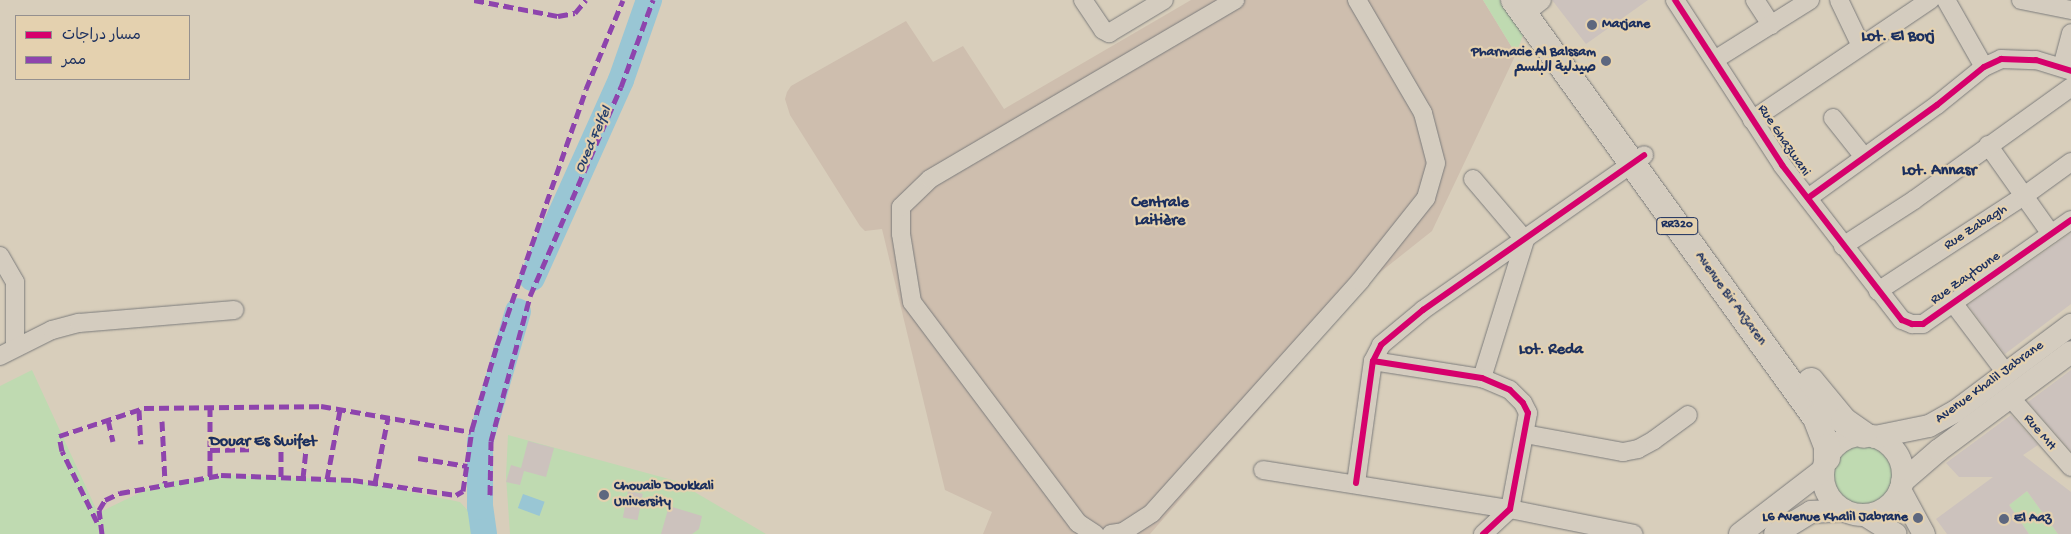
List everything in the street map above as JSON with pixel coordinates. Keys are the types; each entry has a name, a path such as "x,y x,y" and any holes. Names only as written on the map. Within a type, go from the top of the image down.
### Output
{"highway":[{"name":"Avenue Bir Anzaren","path":"1529,4 1816,418 1827,446 1825,464"},
{"name":"Avenue Bir Anzaren","path":"1638,160 1831,408 1854,430 1870,436"}],"main road":[{"name":"Avenue Khalil Jabrane","path":"1870,436 1929,426 1956,411 2071,325"},
{"name":"Avenue Khalil Jabrane","path":"1901,486 2010,397 2071,352"},
{"path":"1740,534 1825,464 1838,443 1870,436"},
{"name":"RR320","path":"1870,436 1885,441 1899,457 1901,486 1924,534"},
{"name":"RR320","path":"1825,464 1827,492 1854,512 1896,534"},
{"path":"1789,530 1811,512 1854,512 1889,505 1901,486"}],"street":[{"path":"1083,0 1103,30 1109,33 1164,0"},
{"path":"1096,534 1078,523 912,302 901,234 901,207 930,179 1235,0"},
{"path":"1111,534 1123,532 1152,512 1360,282 1426,198 1436,163 1423,113 1357,0"},
{"name":"Rue Ghazwani","path":"1675,0 1716,59 1752,120 1878,291"},
{"path":"1755,0 1771,25"},
{"path":"1716,59 1810,0"},
{"path":"1839,0 1861,46"},
{"path":"1752,120 1930,0"},
{"path":"1946,0 1984,67"},
{"path":"2020,0 2071,10"},
{"path":"1808,198 1984,67 2001,59 2017,58 2067,69 2071,34"},
{"path":"1843,246 1914,200 2071,86"},
{"path":"1832,118 1864,157"},
{"path":"1988,145 2051,234"},
{"path":"1356,483 1373,361 1381,345 1396,331 1638,160"},
{"name":"Rue Zabagh","path":"1878,291 2024,196 2071,162"},
{"path":"1473,179 1525,240"},
{"name":"Rue Zaytoune","path":"1878,291 1902,320 1912,324 1922,324 1954,304 2071,220"},
{"path":"1482,378 1525,240"},
{"path":"0,256 15,282 15,346"},
{"path":"1954,304 2006,373"},
{"path":"0,356 15,346 79,323 234,310"},
{"path":"1373,361 1482,378 1510,390 1523,403 1528,413 1510,509 1483,534"},
{"name":"Rue MH","path":"2010,397 2071,468"},
{"path":"1524,434 1623,452 1646,445 1688,415"},
{"path":"1263,470 1356,483 1510,509 1634,534"}],"shaded area":[{"name":"Centrale Laitière","path":"1191,0 1483,0 1516,54 1432,231 1354,293 1309,352 1150,534 983,534 992,512 945,490 882,229 865,231 860,226 790,115 785,99 787,92 791,86 906,21 933,62 963,46 1004,109"}],"green space":[{"path":"1483,0 1500,0 1523,35 1516,54"},
{"path":"32,370 98,513 160,483 221,475 353,480 460,502 472,515 473,534 0,534 0,386"},
{"name":"Chouaib Doukkali University","path":"508,435 676,481 766,534 510,534 506,476"},
{"path":"1863,442 1875,445 1886,452 1893,463 1896,475 1893,487 1886,498 1875,505 1863,508 1851,505 1840,498 1833,487 1830,475 1833,463 1840,452 1851,445"},
{"path":"2027,491 2058,534 2029,534 2009,505"}],"water":[{"path":"523,494 545,502 539,516 518,508"}],"building":[{"name":"Marjane","path":"1552,0 1648,0 1586,44"},
{"path":"2071,233 2071,304 2005,354 1968,305"},
{"path":"2071,370 2071,451 2028,402"},
{"path":"2011,415 2038,445 2023,455 2071,492 2071,534 2058,534 2027,491 2009,505 2029,534 1947,534 1936,519 1993,477 1959,477 1946,463"},
{"path":"528,441 554,448 546,477 524,471 520,485 506,482 511,465 521,468"},
{"path":"628,491 643,494 638,520 623,518"},
{"path":"669,506 702,516 699,529 692,534 661,534"}],"waterway":[{"name":"Oued Felfel","path":"532,278 621,80 649,0"},
{"name":"Oued Felfel","path":"484,534 480,507 480,442 518,311"}],"marked path":[{"path":"474,0 558,16 575,13 586,0"},
{"path":"102,534 99,510 105,500 120,493 221,475 353,480 456,495 463,491 472,429 497,345 586,89 623,0"},
{"path":"490,495 491,441 530,296 621,87 653,0"},
{"path":"97,522 62,451 59,436 144,408 321,406 471,432"},
{"path":"210,407 210,476"},
{"path":"139,410 141,444"},
{"path":"327,479 340,410"},
{"path":"375,483 388,418"},
{"path":"108,420 113,441"},
{"path":"162,421 165,483"},
{"path":"281,437 281,477"},
{"path":"210,450 249,449"},
{"path":"303,478 306,450"},
{"path":"418,458 467,466"}],"cycle path":[{"path":"1675,0 1782,165 1902,320 1912,324 1923,324 2071,220"},
{"path":"1808,198 1937,105 1984,67 2001,59 2036,60 2071,71"},
{"path":"1356,483 1373,361 1381,345 1423,310 1644,155"},
{"path":"1373,361 1482,378 1510,390 1523,403 1528,413 1510,509 1483,534"}],"place":[{"name":"Marjane","path":"1592,25"},
{"name":"Pharmacie Al Balssam صيدلية البلسم","path":"1606,61"},
{"name":"Chouaib Doukkali University","path":"604,495"},
{"name":"L6 Avenue Khalil Jabrane","path":"1918,518"},
{"name":"El Aaz","path":"2004,519"}],"district":[{"name":"Lot. El Borj","path":"1898,38"},
{"name":"Lot. Annasr","path":"1939,172"},
{"name":"Centrale Laitière","path":"1160,213"},
{"name":"Lot. Reda","path":"1551,351"},
{"name":"Douar Es Swifet","path":"263,443"}]}
